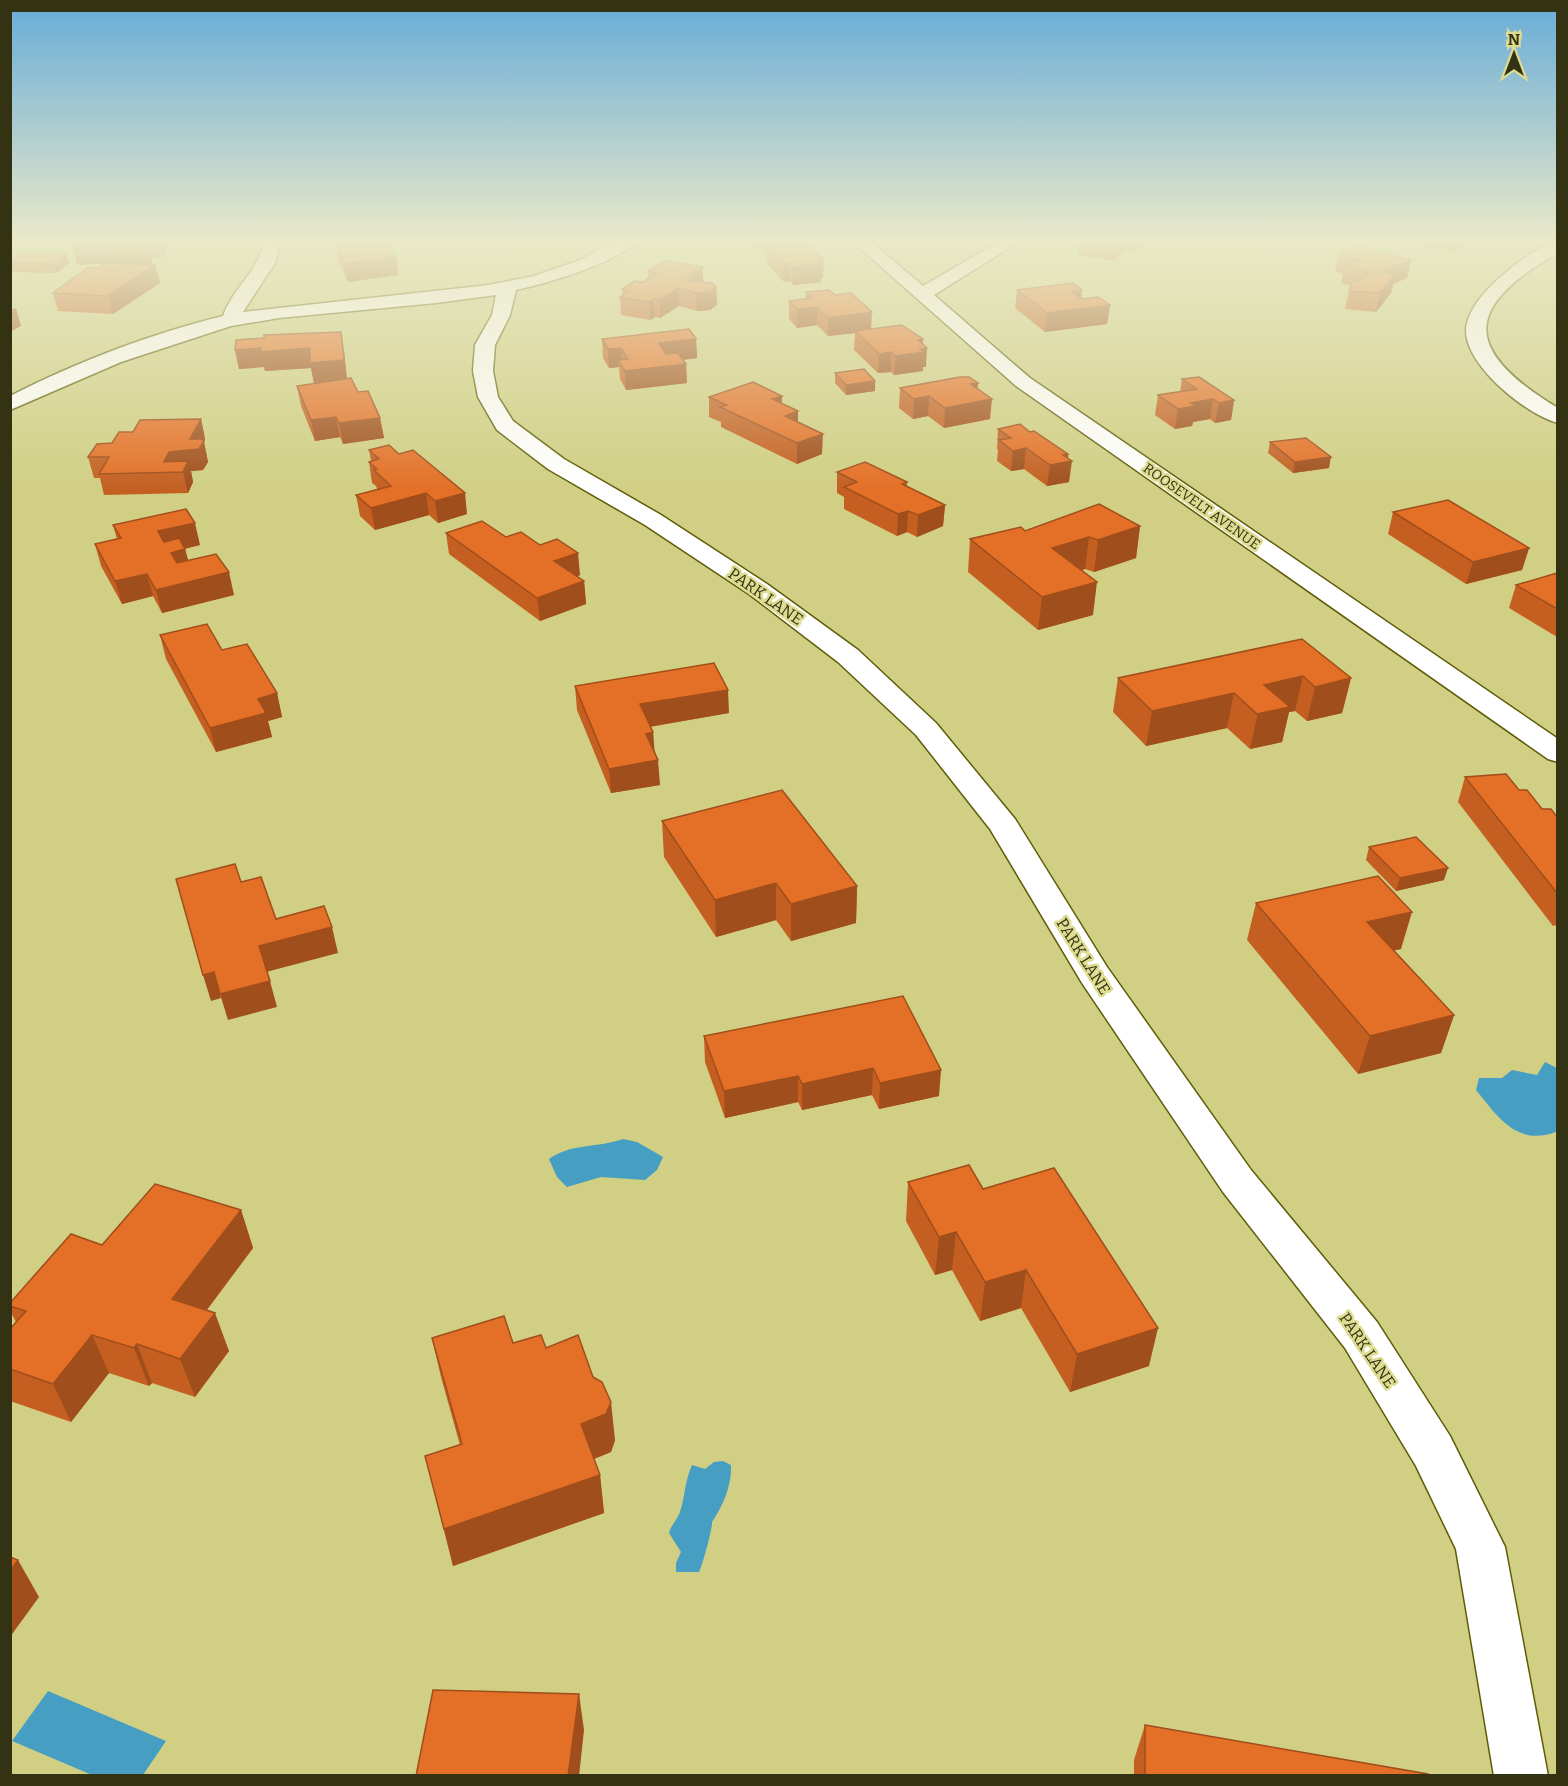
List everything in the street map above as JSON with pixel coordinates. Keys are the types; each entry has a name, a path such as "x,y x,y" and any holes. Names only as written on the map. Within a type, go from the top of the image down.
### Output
{"street":[{"path":"10,404 100,362 217,324"},
{"name":"PARK LANE","path":"496,324 485,345 483,371 488,397 505,425 556,464 653,520 758,589 848,656 926,729 1004,826 1094,975 1237,1181 1361,1335 1433,1451 1480,1547 1521,1776"},
{"name":"ROOSEVELT AVENUE","path":"955,324 1023,382 1557,753"},
{"path":"1476,324 1476,338 1494,370 1528,398 1557,417"}],"water":[{"path":"1545,1062 1557,1068 1558,1131 1531,1136 1510,1127 1476,1090 1479,1078 1502,1078 1512,1070 1537,1075"},
{"path":"623,1139 637,1142 663,1157 657,1170 645,1180 601,1177 567,1187 557,1177 549,1159 566,1150"},
{"path":"723,1461 731,1465 730,1480 720,1509 712,1522 699,1572 676,1572 676,1563 681,1552 669,1533 680,1512 692,1465 705,1469 714,1462"},
{"path":"48,1691 166,1741 143,1775 92,1775 12,1741"}],"building":[{"path":"902,325 923,339 918,340 927,348 920,349 924,352 895,356 891,352 879,354 855,331"},
{"path":"689,329 696,339 659,343 666,354 678,353 686,364 625,371 618,360 628,359 621,348 608,349 602,339"},
{"path":"341,332 344,360 310,363 310,348 261,352 261,348 235,350 236,340 264,338 264,335"},
{"path":"864,369 875,381 846,385 835,373"},
{"path":"969,377 978,383 971,384 992,399 945,408 929,396 914,399 900,388"},
{"path":"1199,377 1234,400 1219,403 1213,399 1191,403 1196,406 1178,409 1158,395 1197,389 1182,379"},
{"path":"351,378 358,392 368,391 380,418 339,423 336,417 311,420 297,386"},
{"path":"753,382 782,396 772,399 798,411 785,416 823,434 797,443 720,407 727,405 709,397"},
{"path":"201,419 190,439 204,441 199,449 169,452 164,462 188,461 183,472 99,474 109,457 88,457 97,444 112,443 119,432 133,432 140,420"},
{"path":"1020,424 1068,454 1063,455 1072,461 1050,465 1026,448 1013,451 999,440 1011,438 998,429"},
{"path":"1306,438 1331,457 1295,462 1270,442"},
{"path":"389,445 399,454 413,450 465,493 435,501 426,493 371,508 356,495 391,486 369,462 379,459 369,450"},
{"path":"865,462 907,482 902,484 945,505 918,515 908,511 898,514 844,487 857,482 837,472"},
{"path":"1448,500 1529,548 1473,562 1393,512"},
{"path":"1099,504 1140,526 1098,540 1089,537 1052,548 1097,582 1042,597 970,539 1021,527 1025,531"},
{"path":"186,509 195,523 158,531 164,542 179,538 185,549 171,553 177,563 216,554 229,572 156,590 147,574 115,581 95,544 121,538 113,525"},
{"path":"482,521 506,537 521,532 540,545 557,539 578,553 554,561 584,581 537,598 446,533"},
{"path":"1557,573 1557,609 1516,585"},
{"path":"207,624 222,650 247,644 277,693 258,699 266,713 210,728 160,635"},
{"path":"1302,639 1351,678 1315,687 1303,676 1264,685 1290,707 1257,714 1234,693 1152,711 1118,678"},
{"path":"714,663 728,690 640,704 653,732 646,734 658,760 609,769 575,686"},
{"path":"1506,774 1519,790 1527,790 1542,809 1551,809 1557,817 1557,893 1465,777"},
{"path":"782,790 857,886 791,904 776,883 715,900 662,821"},
{"path":"1416,837 1448,868 1400,878 1369,847"},
{"path":"235,864 241,882 261,877 276,919 324,906 332,927 259,946 270,981 220,994 214,972 203,975 176,879"},
{"path":"1378,876 1412,912 1367,922 1454,1015 1370,1036 1256,903"},
{"path":"903,996 941,1070 880,1083 873,1068 802,1084 798,1076 724,1091 704,1036"},
{"path":"969,1165 983,1189 1054,1168 1158,1328 1077,1354 1026,1270 985,1282 956,1232 939,1237 908,1182"},
{"path":"155,1184 241,1210 172,1299 215,1313 180,1359 137,1344 134,1348 92,1335 53,1384 10,1369 10,1329 26,1311 10,1306 10,1303 71,1234 102,1245"},
{"path":"504,1316 513,1343 541,1335 546,1348 578,1335 593,1377 602,1382 611,1402 606,1414 581,1424 600,1475 444,1529 425,1456 462,1444 432,1338"},
{"path":"10,1557 18,1560 10,1571"},
{"path":"433,1690 579,1694 568,1776 416,1776"},
{"path":"1145,1725 1428,1774 1428,1776 1145,1776"}]}
